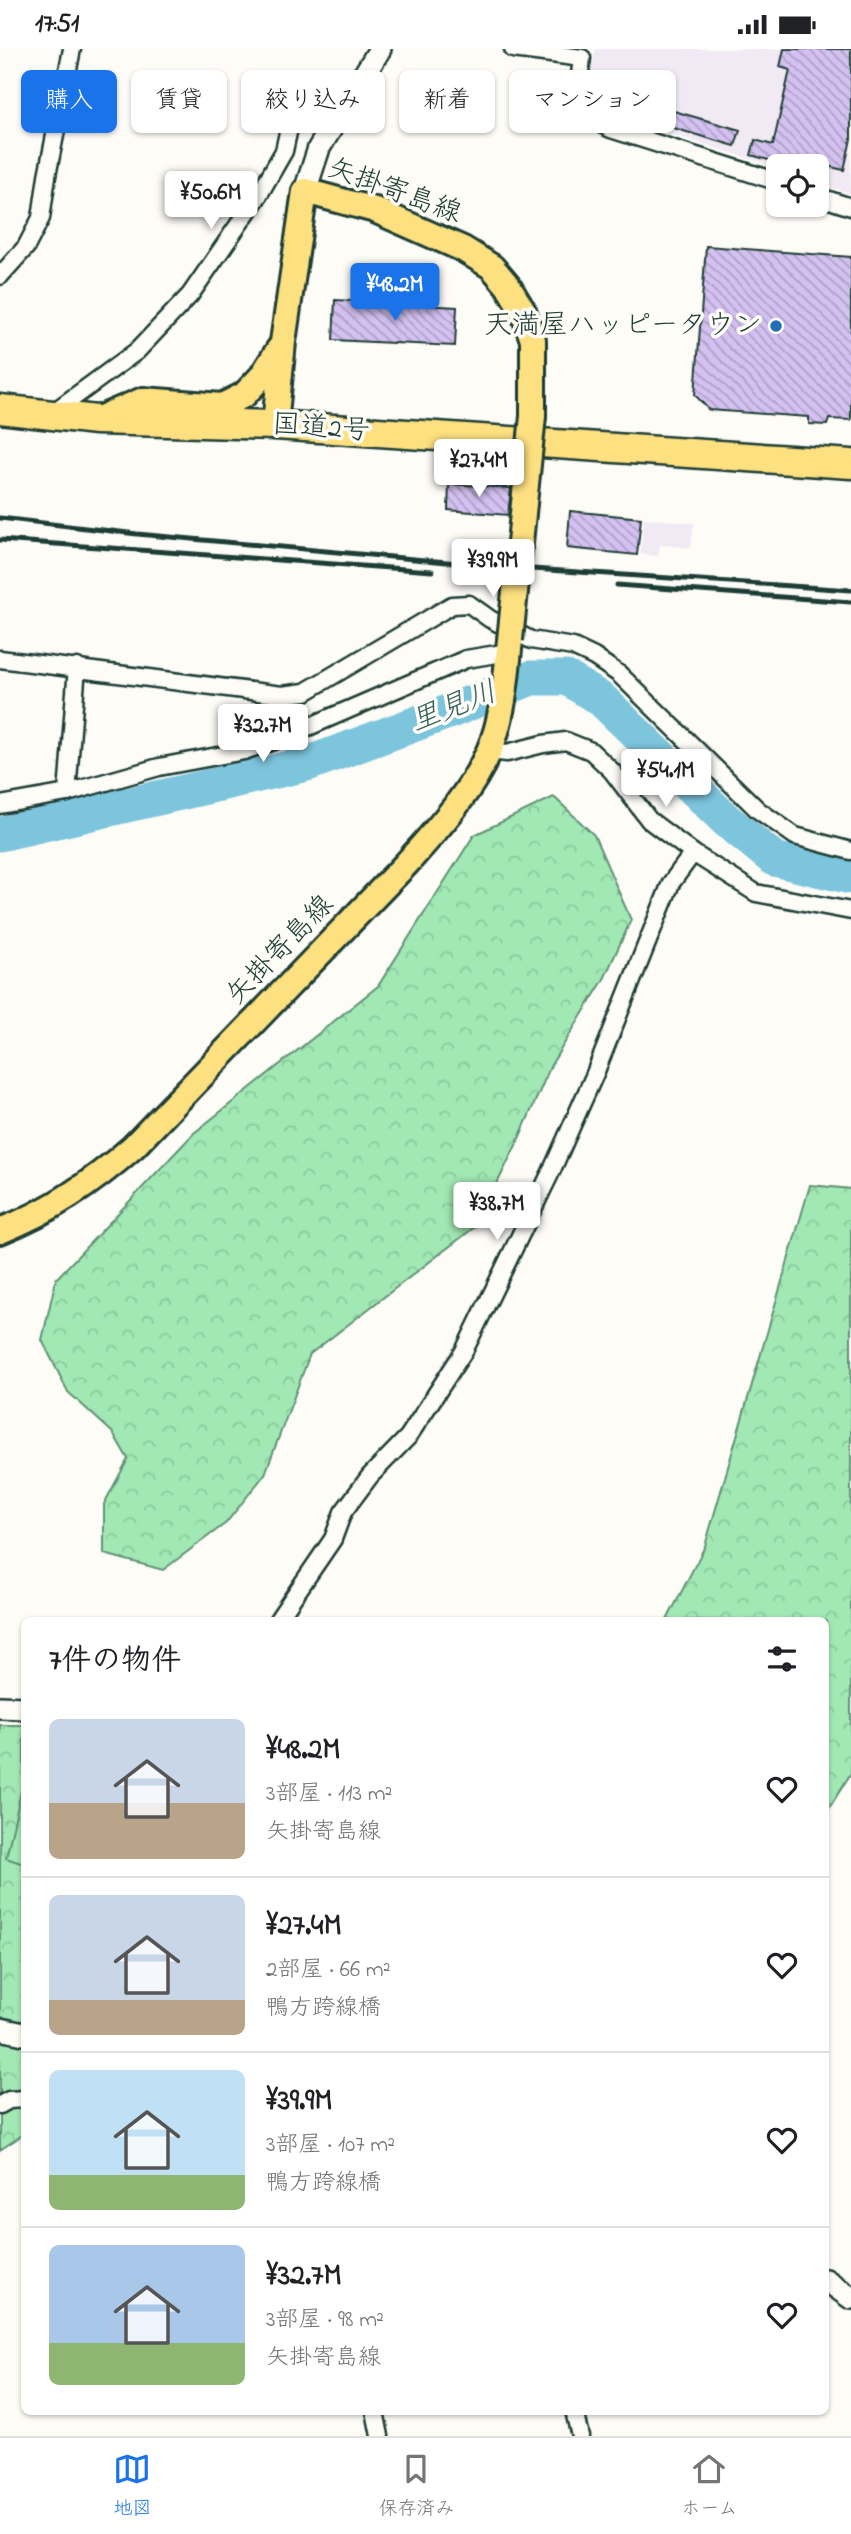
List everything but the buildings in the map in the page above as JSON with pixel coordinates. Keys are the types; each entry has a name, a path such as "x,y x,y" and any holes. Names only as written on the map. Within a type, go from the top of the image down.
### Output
{"highway":[{"name":"国道2号","path":"0,409 96,420 275,425 851,464"}],"main road":[{"name":"矢掛寄島線","path":"0,1231 62,1201 98,1178 133,1147 407,863 444,821 489,751 497,725 509,652 533,416 533,340 523,311 508,286 492,267 463,249 375,210 305,191 283,342 275,425"},
{"path":"96,420 143,400 222,406 244,395 262,376 283,342"}],"street":[{"path":"0,276 26,247 41,218 72,49"},
{"path":"367,70 380,49"},
{"path":"513,49 582,58 577,99 581,114 611,128 766,178"},
{"path":"48,416 137,351 190,295 257,198 284,151 288,133"},
{"path":"305,191 318,148 327,133"},
{"path":"829,200 851,207"},
{"path":"0,659 282,695 304,692 452,605 469,604 490,619 531,640 573,647 594,657 619,674 758,810 795,836 851,851"},
{"path":"0,805 67,793 159,768 244,751 285,737 466,659 509,652"},
{"path":"67,793 77,667"},
{"path":"489,751 507,753 566,741 591,751 612,771 649,820 693,853 756,893 851,911"},
{"path":"281,1617 332,1539 343,1512 370,1476 408,1437 464,1351 583,1100 671,883 693,853"},
{"path":"0,1707 21,1707"},
{"path":"0,2029 21,2033"},
{"path":"0,2105 9,2100 21,2099"},
{"path":"829,2282 851,2298"},
{"path":"376,2415 380,2436"},
{"path":"575,2415 580,2436"}],"shaded area":[{"path":"596,49 851,49 851,194 829,186 829,154 766,154 766,164 668,133 676,133 676,70 592,70"},
{"path":"644,518 694,523 691,548 660,545 658,556 640,554"}],"green space":[{"path":"554,797 594,835 631,920 604,979 551,1065 517,1143 476,1226 310,1354 265,1474 226,1523 163,1570 104,1554 104,1504 128,1459 113,1433 68,1392 42,1340 56,1279 194,1133 378,986 474,835"},
{"path":"810,1185 851,1189 851,1773 829,1808 829,1617 669,1617 705,1546"},
{"path":"0,1725 21,1725 21,2136 0,2150"},
{"path":"21,1791 21,1863 6,1858"}],"waterway":[{"name":"里見川","path":"0,834 307,764 531,678 567,678 602,700 726,820 774,859 851,877"}],"railway":[{"path":"0,518 137,534 502,567 851,590"},
{"path":"0,540 432,571"},
{"path":"617,585 851,602"}],"place":[{"name":"天満屋ハッピータウン","path":"776,326"}]}
